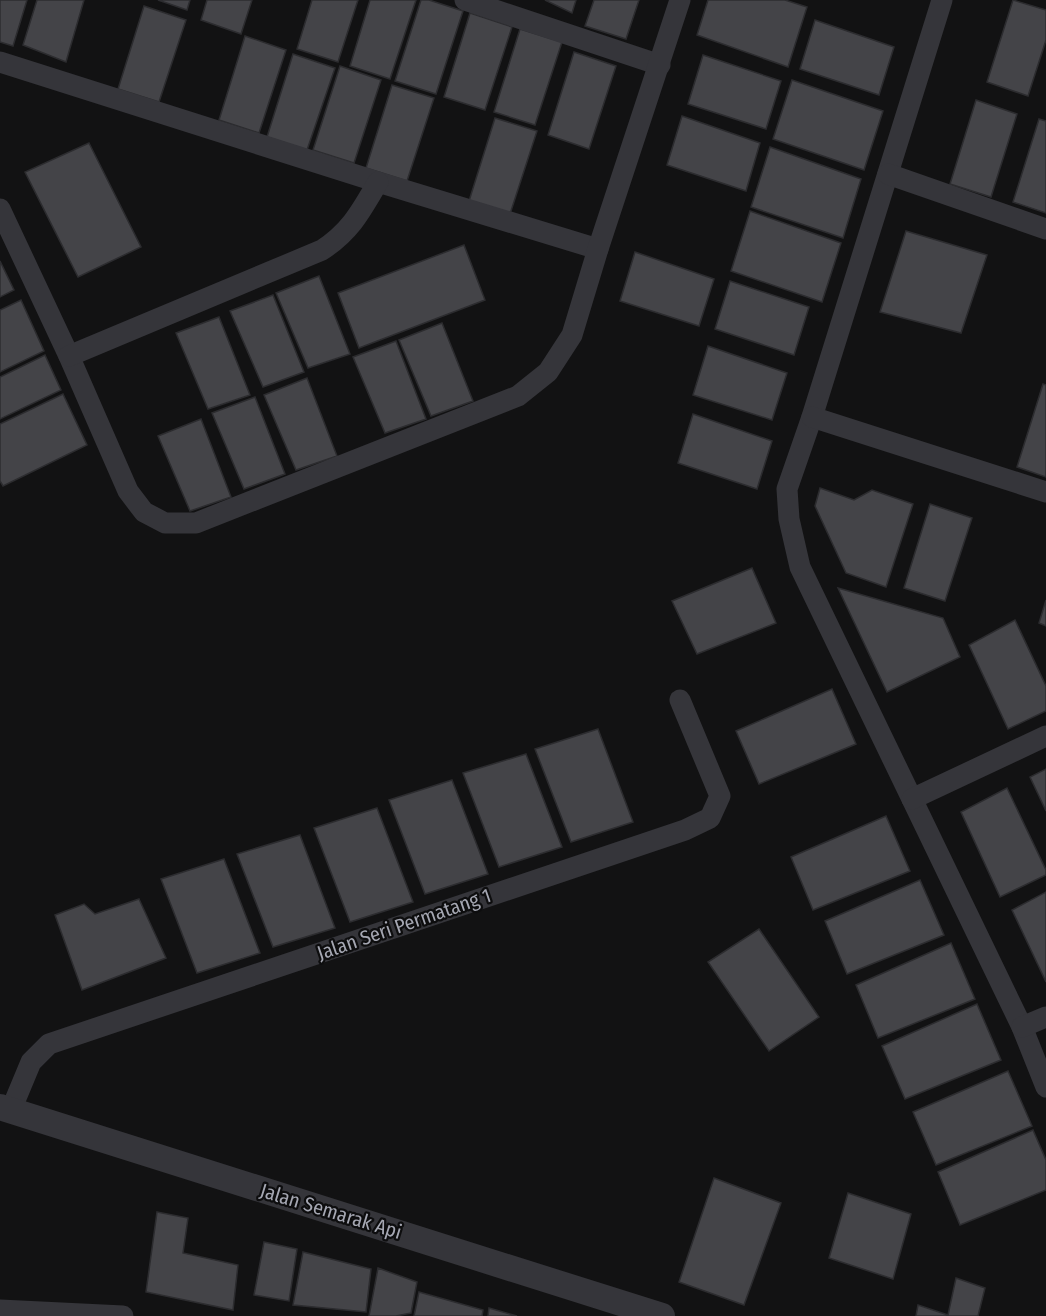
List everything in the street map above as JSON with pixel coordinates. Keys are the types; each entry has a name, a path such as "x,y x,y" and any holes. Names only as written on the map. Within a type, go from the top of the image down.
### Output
{"street":[{"path":"465,0 660,65"},
{"path":"0,209 69,356 128,491 144,512 165,523 196,523 518,396 548,372 572,335 680,0"},
{"path":"942,0 812,417 787,489 789,519 800,567 1022,1027 1046,1087"},
{"path":"0,63 598,249"},
{"path":"888,174 1046,229"},
{"path":"69,356 322,250 340,238 356,219 378,182"},
{"path":"812,417 1046,492"},
{"name":"Jalan Seri Permatang 1","path":"5,1108 31,1062 49,1044 685,830 710,818 720,796 680,700"},
{"path":"912,799 1046,736"},
{"path":"1022,1027 1046,1017"},
{"name":"Jalan Semarak Api","path":"5,1108 662,1316"},
{"path":"0,1310 123,1316"}],"building":[{"path":"0,0 27,0 13,46 0,42"},
{"path":"37,0 84,0 66,62 23,45"},
{"path":"158,0 190,0 187,10"},
{"path":"207,0 252,0 241,34 201,20"},
{"path":"312,0 358,0 338,62 297,49"},
{"path":"370,0 416,0 390,79 350,66"},
{"path":"421,0 429,0 463,11 436,94 395,81"},
{"path":"545,0 576,0 572,13"},
{"path":"594,0 639,0 626,39 585,26"},
{"path":"708,0 785,0 807,7 788,67 697,35"},
{"path":"1013,0 1046,10 1046,40 1028,96 987,82"},
{"path":"144,6 186,20 159,102 118,89"},
{"path":"470,13 512,27 485,110 444,97"},
{"path":"815,20 894,47 879,95 800,69"},
{"path":"520,29 562,42 535,125 494,112"},
{"path":"245,36 286,50 259,133 219,120"},
{"path":"574,52 616,66 589,149 548,135"},
{"path":"293,54 335,68 307,150 267,137"},
{"path":"703,55 781,81 766,129 688,104"},
{"path":"340,66 381,80 354,163 313,150"},
{"path":"792,80 883,111 864,170 773,139"},
{"path":"392,85 434,98 407,181 366,168"},
{"path":"976,100 1017,114 991,197 950,184"},
{"path":"682,116 760,143 746,191 667,165"},
{"path":"495,118 537,131 510,214 469,201"},
{"path":"1039,119 1046,121 1046,213 1013,202"},
{"path":"89,143 141,247 78,277 25,172"},
{"path":"770,147 861,179 843,238 751,207"},
{"path":"750,211 841,243 822,302 731,271"},
{"path":"906,231 987,255 961,333 880,312"},
{"path":"464,245 485,300 359,348 338,293"},
{"path":"635,252 714,279 699,326 620,301"},
{"path":"0,261 14,290 0,297"},
{"path":"319,276 350,354 308,368 276,293"},
{"path":"730,281 809,307 794,355 715,329"},
{"path":"273,295 304,372 263,387 230,311"},
{"path":"21,300 44,351 0,372 0,310"},
{"path":"219,317 250,395 208,409 176,333"},
{"path":"442,323 473,401 431,416 399,340"},
{"path":"396,341 426,419 385,433 353,357"},
{"path":"708,346 787,373 772,420 693,395"},
{"path":"45,355 61,390 0,419 0,377"},
{"path":"307,378 337,456 296,470 264,395"},
{"path":"1043,384 1046,385 1046,477 1017,467"},
{"path":"63,394 87,445 3,486 0,481 0,424"},
{"path":"255,397 285,474 244,489 212,413"},
{"path":"693,414 772,441 757,489 678,463"},
{"path":"201,419 231,497 190,511 158,436"},
{"path":"820,488 854,500 872,490 913,504 886,587 846,573 815,506"},
{"path":"930,504 972,518 945,601 904,588"},
{"path":"752,568 776,623 697,654 672,601"},
{"path":"838,588 943,618 960,657 887,692"},
{"path":"1046,600 1046,626 1039,623"},
{"path":"1015,620 1046,686 1046,711 1008,729 969,645"},
{"path":"832,689 856,744 759,784 736,731"},
{"path":"598,729 633,822 571,842 535,749"},
{"path":"526,754 562,847 499,867 463,773"},
{"path":"1046,769 1046,811 1030,777"},
{"path":"452,780 488,874 425,894 389,800"},
{"path":"1007,788 1046,870 1046,875 1000,897 961,812"},
{"path":"377,808 413,902 350,922 314,828"},
{"path":"886,816 910,871 813,910 791,857"},
{"path":"300,835 335,928 273,947 237,854"},
{"path":"224,859 260,953 197,973 161,879"},
{"path":"920,880 944,935 847,974 825,921"},
{"path":"1046,892 1046,982 1012,910"},
{"path":"139,899 166,958 82,990 55,915 84,904 95,914"},
{"path":"759,929 819,1017 769,1051 708,962"},
{"path":"951,943 975,999 878,1038 856,985"},
{"path":"977,1004 1001,1060 905,1099 882,1046"},
{"path":"1008,1071 1032,1126 936,1165 913,1112"},
{"path":"1033,1130 1046,1160 1046,1190 960,1225 938,1172"},
{"path":"714,1178 781,1203 744,1305 679,1282"},
{"path":"848,1193 911,1214 893,1279 829,1258"},
{"path":"157,1212 188,1218 183,1253 238,1265 233,1310 146,1292"},
{"path":"264,1242 297,1249 289,1301 254,1295"},
{"path":"303,1252 371,1269 366,1312 293,1305"},
{"path":"378,1268 417,1282 411,1313 396,1316 369,1316"},
{"path":"956,1278 985,1288 978,1316 916,1316 918,1305 948,1315"},
{"path":"419,1292 483,1310 482,1316 414,1316"},
{"path":"489,1308 517,1316 488,1316"}]}
